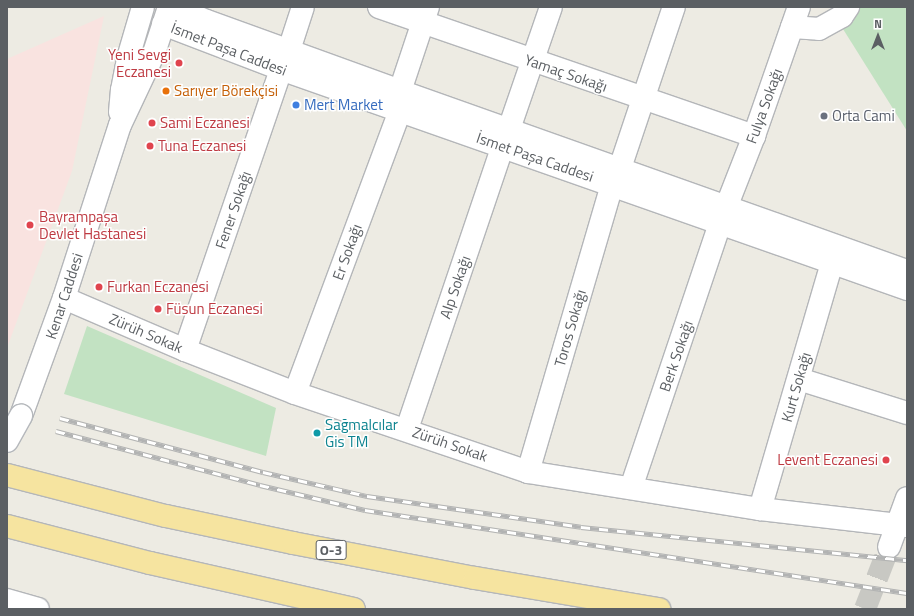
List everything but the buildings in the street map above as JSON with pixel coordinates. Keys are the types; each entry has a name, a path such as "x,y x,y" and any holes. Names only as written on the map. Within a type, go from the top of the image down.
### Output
{"highway":[{"name":"O-3","path":"7,475 166,516 293,543 475,578 659,609"},
{"path":"7,526 150,562 354,609"}],"street":[{"name":"Fener Sokağı","path":"185,350 303,7"},
{"name":"Yamaç Sokağı","path":"379,7 425,15 532,61 754,136"},
{"name":"Alp Sokağı","path":"407,429 551,7"},
{"name":"Toros Sokağı","path":"528,472 616,176 674,7"},
{"path":"796,17 819,29 842,16 848,7"},
{"name":"İsmet Paşa Caddesi","path":"156,10 400,101 724,214 907,271"},
{"name":"Kenar Caddesi","path":"7,441 21,416 64,298 120,125 154,53 156,10"},
{"name":"Er Sokağı","path":"295,393 400,101 425,15"},
{"name":"Fulya Sokağı","path":"724,214 754,136 796,17"},
{"name":"İsmet Paşa Caddesi","path":"724,214 832,263 907,289"},
{"name":"Berk Sokağı","path":"631,488 724,214"},
{"name":"Kurt Sokağı","path":"760,509 832,263"},
{"name":"Zürüh Sokak","path":"64,298 185,350 295,393 407,429 528,472 760,509 902,525"},
{"path":"799,379 907,413"},
{"path":"889,547 902,525 907,498"},
{"path":"7,600 38,609"}],"shaded area":[{"name":"Bayrampaşa Devlet Hastanesi","path":"104,16 72,171 7,348 7,59"}],"green space":[{"path":"859,7 907,7 907,131 843,29"},
{"path":"87,326 276,408 266,456 64,394"}],"tunnel":[{"path":"865,609 889,547"}],"railway":[{"path":"60,418 263,472 367,496 581,527 907,560"},
{"path":"56,431 260,485 365,510 907,593"}],"place":[{"name":"Yeni Sevgi Eczanesi","path":"179,63"},
{"name":"Sarıyer Börekçisi","path":"166,91"},
{"name":"Mert Market","path":"296,105"},
{"name":"Orta Cami","path":"824,116"},
{"name":"Sami Eczanesi","path":"152,123"},
{"name":"Tuna Eczanesi","path":"150,146"},
{"name":"Bayrampaşa Devlet Hastanesi","path":"30,225"},
{"name":"Furkan Eczanesi","path":"99,287"},
{"name":"Füsun Eczanesi","path":"158,309"},
{"name":"Sağmalcılar Gis TM","path":"317,433"},
{"name":"Levent Eczanesi","path":"886,460"}]}
